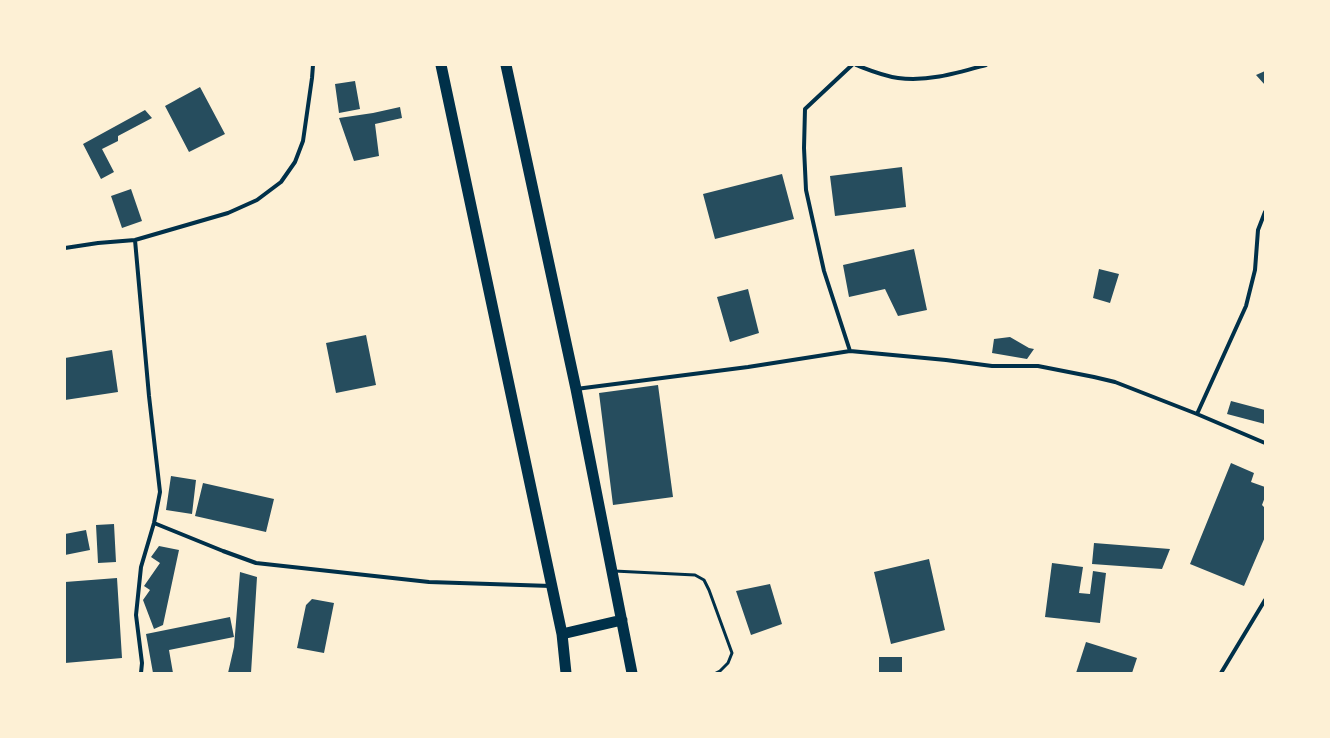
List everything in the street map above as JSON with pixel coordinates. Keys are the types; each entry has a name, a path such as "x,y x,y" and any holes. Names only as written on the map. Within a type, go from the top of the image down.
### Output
{"highway":[{"path":"442,65 562,634 566,673"},
{"path":"506,65 576,390 632,673"},
{"path":"562,634 622,620"}],"street":[{"path":"65,248 98,243 135,240 228,213 258,200 281,182 295,162 303,141 313,65"},
{"path":"850,351 824,271 806,190 804,148 805,109 852,65"},
{"path":"856,65 874,72 897,78 929,79 986,65"},
{"path":"1197,414 1246,306 1255,270 1258,230 1265,212"},
{"path":"135,240 149,396 160,492 154,522 141,567 136,615 142,663 141,673"},
{"path":"576,390 736,369 850,351 992,366 1038,366 1094,376 1115,382 1197,414 1265,443"},
{"path":"154,522 256,563 429,582 551,586"},
{"path":"1221,673 1265,600"}],"lane":[{"path":"613,571 695,575 704,580 732,653 728,664 716,673"}],"building":[{"path":"1265,71 1265,85 1256,75"},
{"path":"355,81 360,109 339,113 335,84"},
{"path":"200,87 225,134 189,152 165,106"},
{"path":"400,107 402,118 375,124 379,156 354,161 339,118"},
{"path":"145,110 152,118 118,136 118,141 102,149 114,172 101,179 83,144"},
{"path":"902,167 906,207 835,216 830,176"},
{"path":"782,174 794,219 715,239 703,194"},
{"path":"131,189 142,221 122,228 111,196"},
{"path":"914,249 927,310 898,316 885,289 849,297 843,265"},
{"path":"1099,269 1119,274 1110,303 1093,298"},
{"path":"748,289 759,333 730,342 717,297"},
{"path":"366,335 376,385 336,393 326,343"},
{"path":"1010,337 1029,348 1034,349 1027,359 992,353 994,339"},
{"path":"112,350 118,392 65,400 65,358"},
{"path":"658,385 673,497 613,505 599,393"},
{"path":"1231,401 1265,410 1265,424 1227,414"},
{"path":"1231,463 1254,473 1251,482 1265,487 1265,497 1262,505 1265,508 1265,537 1244,586 1190,564"},
{"path":"171,476 196,480 192,514 166,510"},
{"path":"203,483 274,499 266,532 195,516"},
{"path":"114,524 116,562 98,563 96,525"},
{"path":"86,530 90,550 65,555 65,534"},
{"path":"1094,543 1170,549 1162,569 1092,564"},
{"path":"159,546 179,550 163,625 154,629 143,600 150,590 144,586 160,563 151,557"},
{"path":"929,559 945,630 891,644 874,572"},
{"path":"1052,563 1083,567 1079,593 1090,594 1093,571 1106,573 1100,623 1045,617"},
{"path":"240,572 257,577 251,673 228,673 234,647"},
{"path":"117,578 122,658 65,663 65,582"},
{"path":"770,584 782,624 751,635 736,591"},
{"path":"312,599 334,603 324,653 297,648 306,605"},
{"path":"230,617 234,637 169,650 173,673 153,673 146,634"},
{"path":"1086,642 1137,658 1132,673 1076,673"},
{"path":"879,657 902,657 902,673 879,673"}]}
